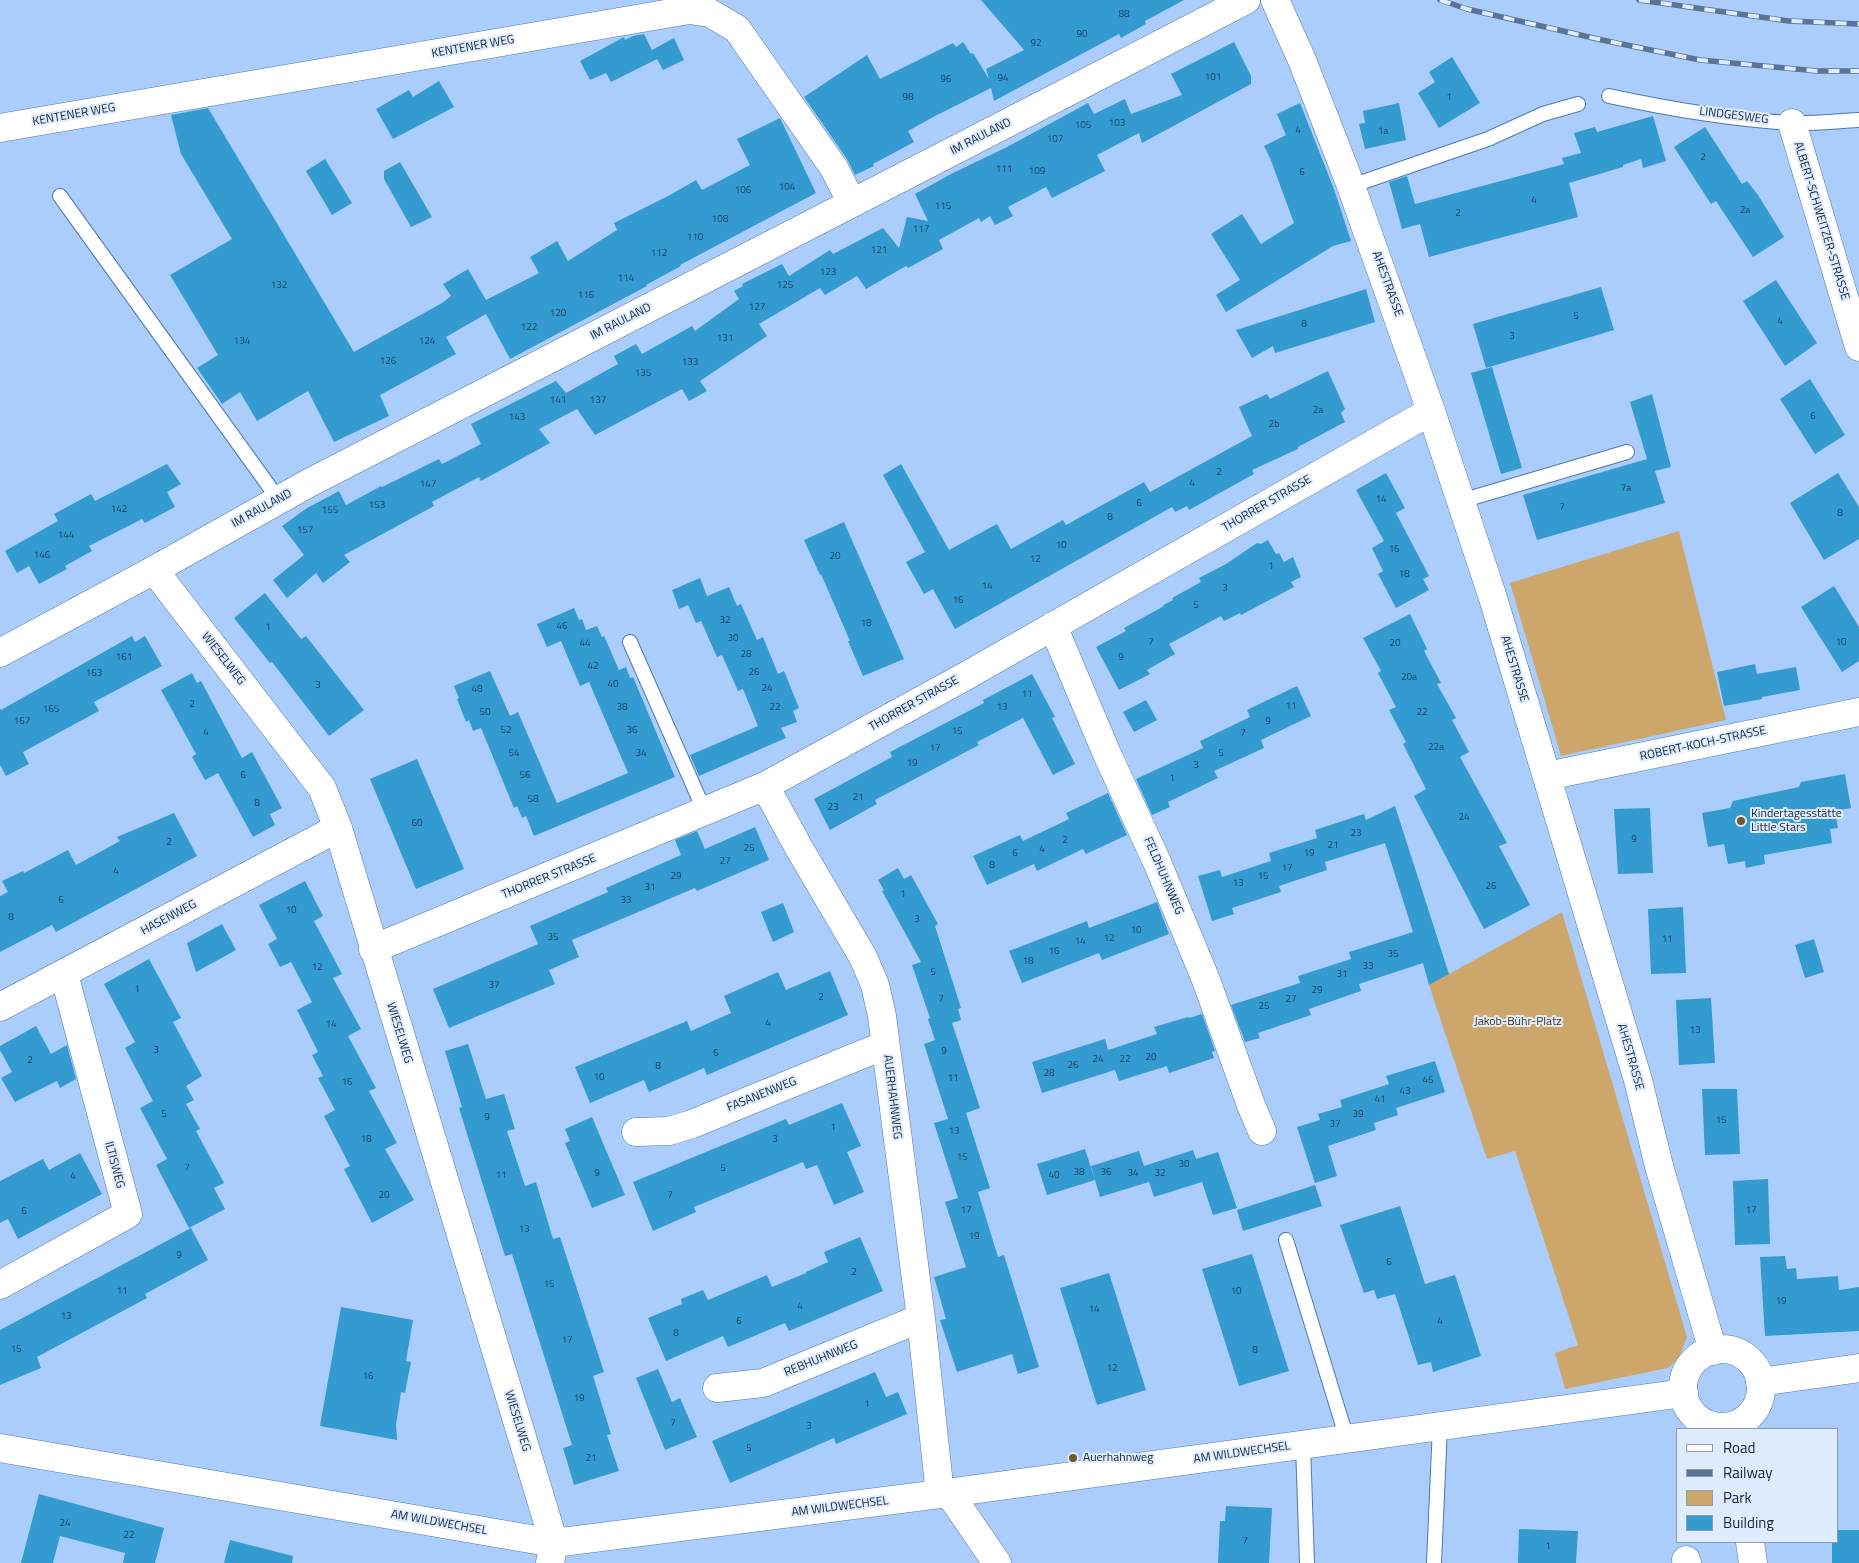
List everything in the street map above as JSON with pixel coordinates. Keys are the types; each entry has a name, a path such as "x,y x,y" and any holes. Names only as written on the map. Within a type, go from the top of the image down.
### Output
{"street":[{"name":"IM RAULAND","path":"0,652 154,570 334,469 1246,0"},
{"name":"AHESTRASSE","path":"1275,0 1302,60 1352,186 1431,411 1493,598 1638,1080 1659,1166 1713,1351"},
{"name":"KENTENER WEG","path":"0,128 689,10 710,13 737,29 834,168 852,203"},
{"name":"ALBERT-SCHWEITZER-STRASSE","path":"1792,123 1859,347"},
{"name":"THORRER STRASSE","path":"373,949 765,786 964,677 1431,411"},
{"name":"WIESELWEG","path":"154,570 322,788 338,828 552,1553"},
{"name":"FELDHUHNWEG","path":"1053,626 1107,754 1161,871 1206,980 1262,1131"},
{"name":"ROBERT-KOCH-STRASSE","path":"1547,776 1859,712"},
{"name":"AUERHAHNWEG","path":"765,786 863,957 875,985 882,1016 945,1494"},
{"name":"HASENWEG","path":"0,1007 338,828"},
{"name":"ILTISWEG","path":"0,1285 128,1214 64,974"},
{"name":"FASANENWEG","path":"636,1132 669,1131 692,1124 885,1045"},
{"name":"REBHUHNWEG","path":"717,1388 764,1383 921,1318"},
{"path":"1723,1350 1741,1354 1754,1366 1760,1382 1761,1391 1756,1408 1744,1421 1729,1428 1718,1427 1701,1421 1689,1408 1684,1393 1684,1383 1690,1367 1696,1359 1713,1351 1723,1350"},
{"path":"1760,1382 1859,1368"},
{"name":"AM WILDWECHSEL","path":"0,1448 552,1553 945,1494 1684,1393"},
{"path":"945,1494 998,1563"},
{"path":"1750,1543 1753,1563"}],"lane":[{"name":"LINDGESWEG","path":"1609,96 1646,104 1725,116 1792,123 1859,120"},
{"path":"1352,186 1488,139 1543,114 1578,104"},
{"path":"60,196 279,500"},
{"path":"1461,501 1626,452"},
{"path":"630,642 705,812"},
{"path":"1286,1240 1347,1439"},
{"path":"1434,1563 1440,1426"},
{"path":"1303,1445 1307,1563"}],"green space":[{"path":"1679,531 1726,720 1561,756 1510,583"},
{"name":"Jakob-Bühr-Platz","path":"1562,912 1687,1337 1679,1358 1668,1368 1565,1389 1555,1353 1578,1345 1515,1151 1487,1159 1429,985"}],"building":[{"path":"981,0 1184,0 1145,21 1146,24 1121,38 1119,34 994,101 991,88 935,116 908,131 914,142 855,175 847,159 804,97 867,55 880,79 953,43 956,47 963,42 971,54 973,53 989,79 986,69 1024,50"},
{"path":"644,34 652,50 674,38 684,60 663,70 657,59 611,82 606,73 590,80 580,61 624,37 625,40"},
{"path":"1234,42 1251,76 1251,84 1142,143 1139,133 1097,155 1105,171 1052,198 1046,187 1008,207 1013,216 995,225 990,216 981,222 979,218 939,240 943,249 908,268 906,266 866,289 857,276 825,295 820,288 759,324 767,336 700,381 707,391 689,401 682,389 595,435 577,409 539,429 550,443 481,481 479,477 432,502 434,506 344,555 350,562 323,583 316,573 287,598 273,580 304,555 282,526 307,508 339,491 346,505 381,486 439,459 442,464 481,444 471,424 556,381 566,393 618,364 614,356 636,344 642,354 692,326 695,331 739,299 734,291 743,286 742,284 782,264 789,276 830,250 833,254 883,228 899,248 907,217 928,221 915,194 1088,103 1094,114 1125,99 1131,114 1182,95 1171,74"},
{"path":"1452,57 1480,103 1439,128 1418,93 1435,82 1429,72"},
{"path":"439,81 454,107 393,139 376,109 409,90 413,97"},
{"path":"1300,103 1334,189 1351,241 1333,246 1226,312 1216,295 1240,280 1211,234 1242,214 1261,244 1294,223 1264,146 1286,135 1277,114"},
{"path":"1399,103 1406,140 1365,149 1359,124 1365,123 1363,111"},
{"path":"208,108 354,352 442,303 451,296 443,284 468,269 486,300 539,273 530,257 557,241 568,261 617,230 614,223 696,180 702,190 750,165 737,139 780,118 816,193 680,265 647,286 510,359 486,314 446,337 456,354 380,395 389,416 334,442 308,391 257,421 240,392 222,404 197,368 218,355 170,275 232,239 181,154 171,115"},
{"path":"1653,116 1666,161 1643,168 1641,159 1623,165 1623,167 1569,183 1578,217 1429,257 1420,224 1402,229 1389,182 1407,176 1415,204 1564,164 1562,158 1581,153 1574,133 1595,127 1597,132"},
{"path":"1705,127 1742,184 1747,181 1758,195 1784,237 1753,257 1716,201 1711,204 1674,147"},
{"path":"325,159 352,203 332,215 306,171"},
{"path":"400,162 432,217 411,227 384,179 384,171"},
{"path":"1776,280 1817,343 1785,366 1743,301"},
{"path":"1601,287 1614,330 1486,368 1473,324"},
{"path":"1366,289 1375,322 1275,353 1273,346 1252,358 1236,330"},
{"path":"1492,367 1522,468 1501,474 1471,373"},
{"path":"1328,371 1345,409 1341,413 1345,422 1298,447 1298,449 1252,470 1254,474 1189,510 1187,506 1175,512 1172,507 955,629 933,589 924,594 906,562 925,552 883,475 901,464 949,550 997,524 1011,549 1063,520 1066,525 1144,482 1150,492 1252,436 1239,407 1267,394 1270,399"},
{"path":"1810,379 1845,435 1815,454 1780,399"},
{"path":"1652,394 1671,467 1655,471 1665,503 1537,540 1523,495 1647,459 1630,402"},
{"path":"167,464 181,484 167,492 175,507 145,523 142,519 89,546 92,551 65,566 67,569 39,584 29,566 17,573 5,551 58,521 54,514 91,494 95,501"},
{"path":"1386,473 1405,508 1396,513 1429,576 1423,579 1429,590 1396,608 1378,574 1383,571 1372,548 1384,541 1356,490"},
{"path":"1838,473 1859,507 1859,539 1824,560 1790,503"},
{"path":"844,522 904,659 863,676 821,574 804,540"},
{"path":"1268,540 1276,554 1279,553 1284,562 1293,557 1301,577 1291,582 1294,587 1241,615 1240,613 1224,621 1221,616 1169,644 1175,654 1147,670 1150,674 1119,690 1096,647 1126,631 1124,628 1164,606 1173,600 1172,598 1201,582 1199,578 1226,564 1257,543 1261,544"},
{"path":"700,578 707,596 729,587 737,606 741,604 757,640 763,637 778,674 784,671 799,708 793,711 797,722 781,728 786,738 699,776 690,755 758,726 743,689 738,691 722,655 717,657 701,621 696,623 688,605 679,609 672,590"},
{"path":"1834,586 1859,627 1859,661 1842,672 1801,607"},
{"path":"265,593 301,639 306,636 364,710 329,736 272,662 270,663 234,618"},
{"path":"574,608 579,620 582,619 586,630 597,626 602,637 604,636 619,670 626,667 630,678 633,677 675,777 534,836 526,816 522,818 517,806 514,808 481,728 473,731 469,720 466,722 454,686 490,671 510,716 518,712 557,803 628,773 589,682 580,686 561,641 547,647 537,624"},
{"path":"1410,614 1427,649 1424,651 1441,683 1437,684 1456,718 1452,720 1469,752 1460,757 1507,843 1499,846 1530,905 1484,929 1414,796 1426,789 1403,744 1406,742 1389,710 1396,707 1378,673 1381,671 1363,638"},
{"path":"132,636 135,642 145,636 162,666 94,702 99,711 23,752 29,764 6,776 0,765 0,708 1,710"},
{"path":"1755,664 1757,674 1796,667 1800,690 1724,706 1717,672"},
{"path":"192,673 197,683 201,681 242,758 252,752 282,808 270,814 275,825 253,837 218,773 205,780 192,757 196,754 161,690"},
{"path":"1032,674 1055,717 1052,718 1075,764 1053,775 1023,718 977,742 979,745 875,800 877,804 830,830 814,799 892,757 890,752 984,703 983,700"},
{"path":"1297,686 1311,716 1261,740 1264,748 1214,771 1218,778 1168,802 1170,807 1152,815 1136,779 1203,748 1200,741 1250,717 1247,710"},
{"path":"1146,700 1157,720 1134,732 1123,712"},
{"path":"417,759 464,869 416,889 370,779"},
{"path":"1845,774 1851,808 1835,811 1838,828 1830,829 1832,843 1764,855 1765,864 1746,868 1745,861 1728,864 1724,844 1708,847 1702,813 1730,808 1733,801 1799,787 1801,782"},
{"path":"1108,793 1127,835 1086,854 1083,849 1037,871 1034,864 987,885 973,856 1020,835 1023,841 1069,819 1066,813"},
{"path":"1395,806 1449,974 1429,985 1423,963 1359,984 1361,991 1309,1009 1311,1015 1258,1033 1260,1038 1245,1042 1231,1005 1300,983 1298,976 1351,959 1349,952 1413,932 1385,843 1325,862 1327,870 1279,886 1281,892 1232,908 1234,914 1212,921 1198,876 1220,870 1222,877 1271,861 1269,853 1317,838 1315,830 1364,814 1366,820"},
{"path":"1650,808 1653,873 1618,874 1614,809"},
{"path":"174,813 197,856 56,932 52,925 0,952 0,896 8,892 2,881 23,871 24,873 68,850 76,865 120,841 117,837"},
{"path":"755,827 769,860 697,891 695,888 572,940 579,957 549,970 555,984 449,1028 433,989 538,944 530,926 608,892 606,888 681,855 675,840 697,831 705,849"},
{"path":"898,868 904,879 911,875 938,924 935,926 961,1008 958,1009 961,1020 952,1023 980,1108 966,1113 990,1188 978,1192 998,1257 1004,1255 1039,1367 1018,1374 1012,1354 957,1372 940,1320 946,1319 934,1277 966,1267 945,1202 958,1198 934,1123 948,1119 924,1044 935,1040 928,1019 930,1018 912,965 921,962 882,891 884,890 878,880"},
{"path":"305,881 323,916 314,921 342,974 333,978 361,1029 348,1036 376,1088 369,1091 397,1143 385,1149 414,1200 372,1223 344,1169 350,1166 324,1116 335,1110 318,1078 323,1076 312,1055 318,1052 297,1010 312,1002 291,962 280,967 268,944 277,939 259,905"},
{"path":"1157,902 1169,934 1102,960 1099,953 1022,983 1009,951 1087,921 1089,928"},
{"path":"783,903 794,932 773,942 761,912"},
{"path":"1683,907 1686,973 1651,974 1648,909"},
{"path":"222,924 236,950 196,972 187,943"},
{"path":"1814,939 1824,972 1805,978 1795,945"},
{"path":"149,959 181,1018 173,1022 202,1076 186,1086 194,1100 186,1104 200,1129 196,1131 224,1183 214,1188 225,1209 189,1228 156,1165 167,1159 140,1108 153,1101 125,1048 135,1042 104,984"},
{"path":"830,971 848,1015 707,1075 704,1068 649,1092 644,1080 590,1103 575,1067 687,1021 691,1031 731,1013 724,996 778,972 786,990"},
{"path":"1711,998 1715,1063 1679,1065 1676,1000"},
{"path":"1202,1014 1215,1051 1212,1052 1214,1058 1169,1073 1167,1066 1119,1081 1115,1070 1042,1093 1032,1062 1105,1039 1108,1050 1157,1034 1154,1027"},
{"path":"36,1026 51,1054 67,1045 76,1079 60,1088 57,1081 15,1102 1,1078 12,1072 0,1050 0,1046"},
{"path":"468,1044 486,1099 504,1094 515,1129 507,1131 525,1186 536,1182 553,1239 560,1237 604,1372 593,1376 611,1434 607,1435 619,1471 574,1485 563,1448 572,1445 512,1254 505,1256 459,1108 462,1107 445,1051"},
{"path":"1435,1061 1445,1092 1396,1108 1398,1115 1374,1123 1376,1130 1328,1146 1337,1176 1315,1183 1297,1127 1320,1120 1318,1114 1342,1107 1340,1100 1389,1084 1386,1076"},
{"path":"1702,1089 1737,1089 1740,1154 1705,1155"},
{"path":"842,1103 861,1146 847,1152 864,1192 834,1205 817,1165 806,1169 803,1162 694,1207 696,1212 653,1231 633,1182 786,1119 789,1125"},
{"path":"592,1117 625,1195 592,1208 565,1143 570,1141 565,1129"},
{"path":"1085,1149 1095,1180 1047,1195 1037,1164"},
{"path":"1193,1150 1196,1159 1218,1152 1237,1208 1213,1215 1202,1182 1154,1197 1149,1182 1100,1197 1091,1166 1139,1151 1144,1166"},
{"path":"80,1153 102,1194 18,1239 8,1219 0,1223 0,1181 43,1159 49,1170"},
{"path":"1768,1179 1770,1244 1735,1245 1733,1181"},
{"path":"1315,1185 1322,1206 1243,1231 1237,1210"},
{"path":"1400,1206 1425,1284 1455,1275 1481,1356 1433,1372 1431,1362 1418,1365 1395,1294 1377,1299 1374,1290 1364,1293 1340,1225"},
{"path":"191,1228 208,1260 145,1294 147,1298 37,1357 41,1368 0,1385 0,1330"},
{"path":"860,1237 883,1291 789,1331 785,1323 728,1347 723,1336 666,1361 648,1318 682,1304 681,1299 703,1290 708,1300 767,1275 772,1287 828,1262 824,1252"},
{"path":"1252,1254 1289,1371 1239,1386 1202,1269"},
{"path":"1785,1256 1787,1269 1796,1268 1797,1279 1838,1276 1839,1290 1859,1287 1859,1331 1765,1336 1760,1257"},
{"path":"1109,1273 1146,1390 1097,1405 1060,1288"},
{"path":"341,1307 413,1320 406,1361 411,1362 405,1393 401,1392 396,1425 397,1440 320,1426"},
{"path":"658,1369 672,1402 680,1398 697,1437 665,1450 636,1378"},
{"path":"875,1372 886,1397 898,1392 907,1414 836,1444 834,1438 730,1483 712,1441"},
{"path":"39,1494 164,1528 155,1563 123,1563 125,1553 60,1536 53,1563 21,1563"},
{"path":"1226,1506 1272,1508 1269,1563 1218,1563 1220,1521 1225,1521"},
{"path":"1519,1529 1578,1531 1576,1563 1518,1563"},
{"path":"1839,1530 1859,1530 1859,1563 1832,1563 1832,1543 1839,1543"},
{"path":"230,1540 293,1556 292,1563 224,1563"}],"railway":[{"path":"1440,0 1467,9 1700,60 1817,71 1859,71"},
{"path":"1639,0 1789,21 1859,24"}],"place":[{"name":"Kindertagesstätte Little Stars","path":"1741,821"},
{"name":"Auerhahnweg","path":"1073,1458"}]}
